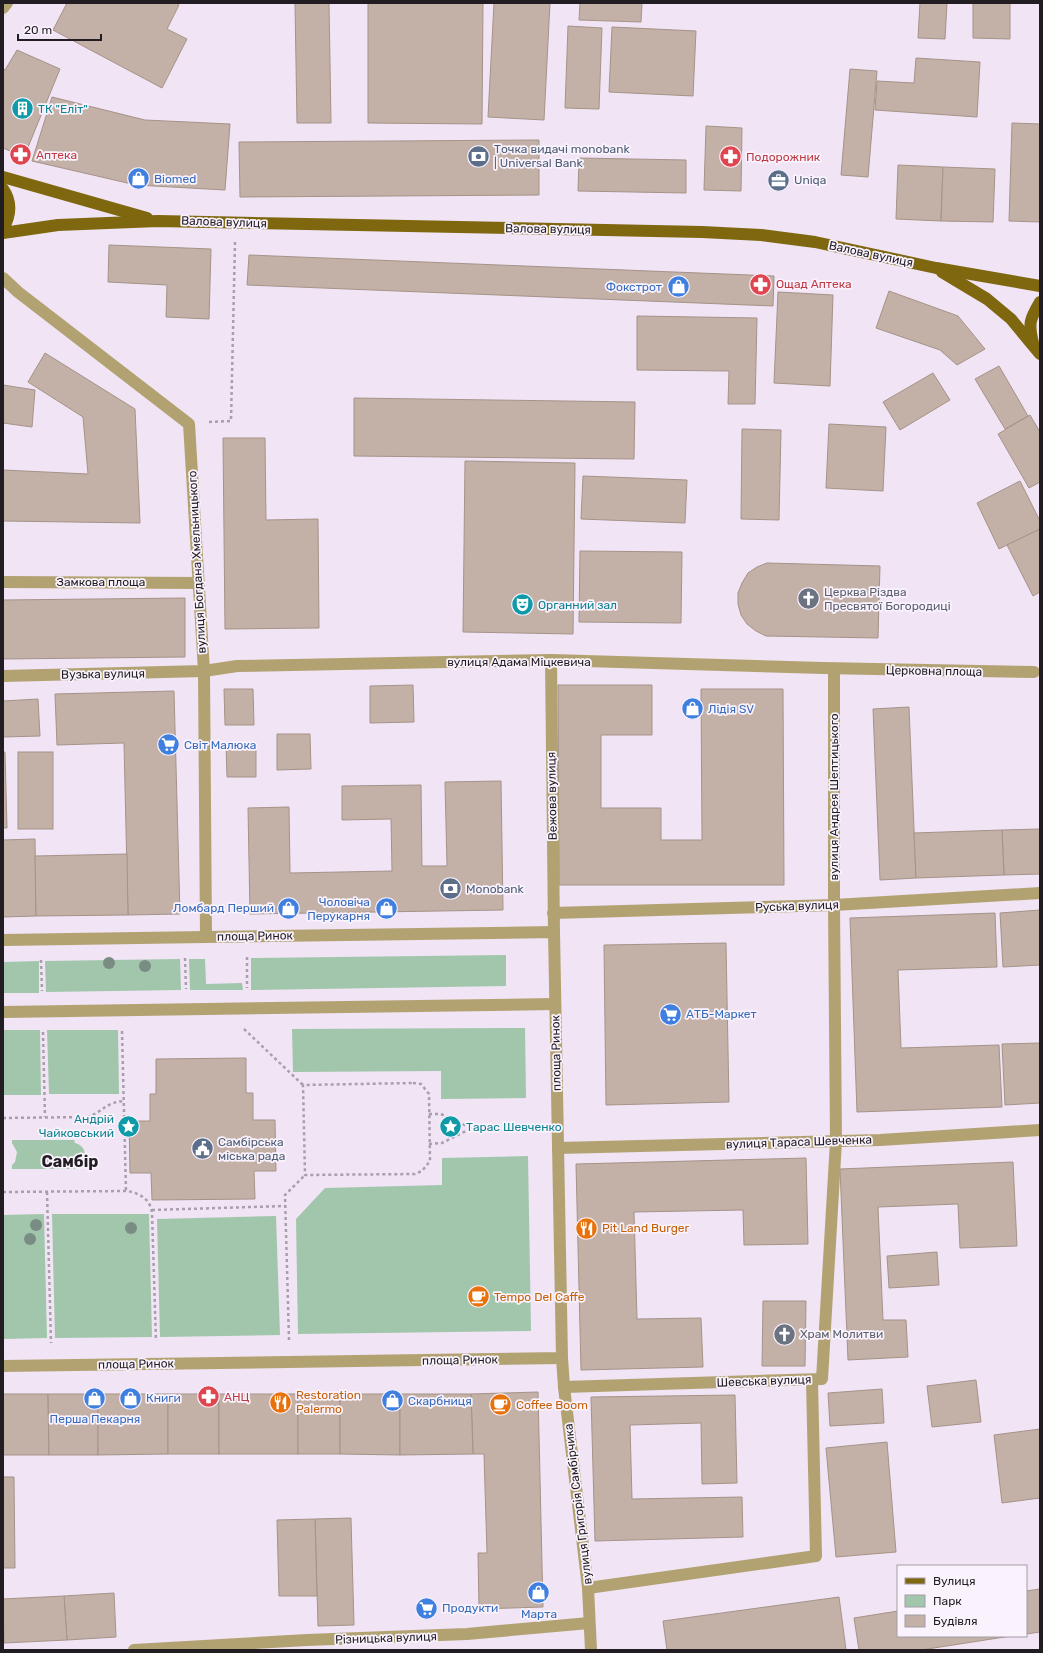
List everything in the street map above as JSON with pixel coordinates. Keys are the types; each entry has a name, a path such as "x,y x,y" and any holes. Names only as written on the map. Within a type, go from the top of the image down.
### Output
{"main road":[{"name":"Валова вулиця","path":"3,177 158,221"},
{"path":"3,189 10,206 8,220 3,229"},
{"name":"Валова вулиця","path":"3,233 58,225 158,221 694,232 761,235 815,242 936,268 1040,286"},
{"name":"Валова вулиця","path":"936,268 987,299 1011,318 1037,350"},
{"name":"Валова вулиця","path":"1037,350 1029,327 1031,317 1040,302"}],"street":[{"path":"3,8 6,3"},
{"path":"3,278 18,292 189,424"},
{"name":"вулиця Богдана Хмельницького","path":"189,424 204,671 206,937"},
{"name":"Замкова площа","path":"3,582 199,583"},
{"name":"вулиця Адама Міцкевича","path":"204,671 237,666 551,660 834,669"},
{"name":"Вежова вулиця","path":"551,660 554,932"},
{"name":"Церковна площа","path":"834,669 1034,672"},
{"name":"вулиця Андрея Шептицького","path":"834,669 836,1141"},
{"name":"Вузька вулиця","path":"3,676 204,671"},
{"name":"Руська вулиця","path":"554,914 834,905 1040,893"},
{"name":"площа Ринок","path":"3,940 554,932 562,1358 3,1366"},
{"name":"площа Ринок","path":"3,1012 555,1004"},
{"name":"вулиця Тараса Шевченка","path":"558,1148 836,1141 1040,1130"},
{"name":"Шевська вулиця","path":"564,1387 822,1379 836,1141"},
{"name":"вулиця Григорія Самбірчика","path":"562,1358 564,1387 588,1588 591,1650"},
{"path":"588,1588 816,1556 812,1380"},
{"name":"Різницька вулиця","path":"134,1650 307,1640 466,1634 589,1623"}],"path":[{"path":"189,424 231,421 235,223"},
{"path":"246,937 248,1009"},
{"path":"184,938 186,1010"},
{"path":"222,1009 303,1085 421,1084 429,1094 430,1161 422,1171 415,1174 305,1176 285,1195 289,1340"},
{"path":"121,1010 126,1191"},
{"path":"303,1085 305,1176"},
{"path":"3,1118 86,1116 95,1114 110,1103 124,1101"},
{"path":"429,1114 441,1114 472,1128 535,1127"},
{"path":"429,1144 442,1143 472,1128"},
{"path":"3,1192 126,1191 134,1192 142,1196 148,1202 152,1210 156,1342"},
{"path":"47,1192 51,1343"},
{"path":"152,1210 285,1206"}],"green space":[{"path":"506,955 506,986 251,990 251,958"},
{"path":"180,959 181,990 46,992 45,961"},
{"path":"189,959 205,959 206,984 242,983 243,990 190,990"},
{"path":"39,961 39,993 3,993 3,962"},
{"path":"525,1028 526,1098 441,1099 441,1071 293,1072 292,1029"},
{"path":"3,1030 40,1030 41,1095 3,1095"},
{"path":"47,1030 118,1030 119,1094 49,1094"},
{"path":"12,1140 74,1140 75,1143 82,1147 85,1154 82,1161 75,1165 75,1169 12,1169 17,1152"},
{"path":"528,1156 531,1331 298,1334 296,1219 325,1188 442,1185 442,1158"},
{"path":"44,1214 47,1338 3,1339 3,1215"},
{"path":"52,1214 149,1214 152,1337 55,1338"},
{"path":"276,1216 280,1335 160,1337 157,1219"}],"building":[{"path":"67,3 176,3 179,5 167,29 187,39 162,88 53,30"},
{"path":"295,3 329,3 331,123 297,123"},
{"path":"368,3 483,3 482,124 368,123"},
{"path":"494,3 550,3 544,120 488,117"},
{"path":"580,3 642,3 641,22 579,20"},
{"path":"920,3 947,3 945,39 918,38"},
{"path":"973,3 1010,3 1010,39 973,38"},
{"path":"568,26 602,28 599,109 565,108"},
{"path":"612,27 696,31 693,96 609,92"},
{"name":"ТК \"Еліт\"","path":"17,50 60,69 24,157 3,148 3,69 5,70"},
{"path":"916,58 980,62 977,117 875,110 877,81 914,83"},
{"path":"850,69 877,71 868,177 841,175"},
{"path":"52,97 145,120 230,124 225,190 136,185 32,161"},
{"path":"1012,123 1040,124 1040,222 1009,221"},
{"path":"706,126 742,128 741,191 704,190"},
{"path":"539,140 539,195 240,197 239,142"},
{"path":"579,158 686,160 686,193 578,191"},
{"path":"898,165 943,167 941,221 896,219"},
{"path":"943,167 995,169 993,222 941,221"},
{"path":"109,245 211,249 209,319 166,317 167,285 108,282"},
{"path":"249,255 774,276 773,306 247,285"},
{"path":"889,291 958,316 985,349 957,365 940,350 876,328"},
{"path":"778,292 833,295 830,386 774,383"},
{"path":"637,316 757,318 755,404 728,404 729,371 637,370"},
{"path":"45,353 135,409 140,523 3,521 3,470 88,474 83,417 28,382"},
{"path":"999,366 1028,416 1005,429 975,379"},
{"path":"933,373 950,400 900,430 883,402"},
{"path":"3,385 35,390 32,427 3,423"},
{"path":"354,398 635,402 634,459 354,456"},
{"path":"1030,415 1040,432 1040,482 1029,488 998,434"},
{"path":"829,424 886,427 883,491 826,488"},
{"path":"742,429 781,430 779,520 741,519"},
{"path":"223,438 265,438 266,520 318,519 319,628 225,629"},
{"path":"465,461 575,463 573,634 463,632"},
{"path":"583,476 687,480 685,523 581,519"},
{"path":"1020,481 1040,521 1040,529 999,549 977,503"},
{"path":"1040,529 1040,592 1033,596 1007,545"},
{"path":"580,551 682,552 681,623 579,622"},
{"name":"Церква Різдва Пресвятої Богородиці","path":"767,563 880,566 878,638 766,636 756,631 747,624 741,615 738,604 738,593 748,573"},
{"path":"185,598 185,657 3,659 3,600"},
{"path":"413,685 414,722 370,723 370,686"},
{"path":"558,685 652,685 652,735 601,735 601,808 661,808 661,840 702,840 701,689 783,689 784,885 559,885"},
{"path":"224,689 253,689 254,725 225,725"},
{"path":"174,691 180,914 128,915 124,743 57,745 55,694"},
{"path":"38,699 40,736 3,737 3,701"},
{"path":"909,707 916,878 880,880 873,709"},
{"path":"277,734 310,734 311,769 277,770"},
{"path":"226,743 256,743 256,777 227,777"},
{"path":"3,752 5,752 7,828 3,828"},
{"path":"18,752 53,752 53,829 18,829"},
{"path":"501,781 503,910 250,914 248,808 289,807 290,873 392,871 391,819 342,820 342,786 421,785 422,866 447,866 445,782"},
{"path":"1040,829 1040,874 1004,875 1002,830"},
{"path":"1002,830 1004,875 916,878 914,833"},
{"path":"35,839 36,916 3,917 3,840"},
{"path":"127,854 128,915 36,916 35,856"},
{"path":"1040,910 1040,965 1003,967 1000,913"},
{"path":"995,913 997,967 898,970 901,1048 999,1045 1002,1107 857,1112 850,918"},
{"path":"726,943 729,1102 606,1105 604,945"},
{"path":"1040,1043 1040,1103 1005,1105 1002,1044"},
{"name":"Самбірська міська рада","path":"246,1058 246,1093 253,1093 253,1120 275,1120 276,1171 254,1171 255,1199 152,1200 151,1173 130,1173 129,1121 150,1121 150,1094 156,1094 156,1059"},
{"path":"806,1158 808,1244 744,1245 743,1210 634,1212 637,1319 701,1318 703,1367 581,1370 576,1164"},
{"path":"1013,1162 1017,1246 960,1248 958,1204 878,1207 883,1320 906,1320 908,1357 848,1360 840,1169"},
{"path":"937,1252 939,1285 889,1288 887,1256"},
{"name":"Храм Молитви","path":"763,1301 806,1301 805,1366 762,1366"},
{"path":"976,1380 981,1422 932,1427 927,1386"},
{"path":"882,1389 884,1423 830,1426 828,1393"},
{"path":"538,1392 543,1607 479,1609 478,1553 487,1553 484,1454 473,1454 471,1394"},
{"path":"3,1394 48,1394 49,1455 3,1455"},
{"path":"48,1394 98,1394 98,1455 49,1455"},
{"path":"98,1394 168,1394 168,1454 98,1455"},
{"path":"168,1394 219,1394 219,1454 168,1454"},
{"path":"219,1394 298,1394 298,1454 219,1454"},
{"path":"298,1394 340,1394 340,1454 298,1454"},
{"path":"340,1394 400,1394 400,1455 340,1454"},
{"path":"400,1394 471,1394 473,1454 400,1455"},
{"path":"735,1395 737,1483 702,1484 701,1423 630,1425 632,1499 742,1497 743,1537 595,1541 591,1397"},
{"path":"1040,1429 1040,1498 1002,1503 994,1435"},
{"path":"887,1442 896,1552 836,1557 826,1448"},
{"path":"3,1477 14,1477 15,1568 3,1568"},
{"path":"351,1518 354,1625 318,1626 315,1519"},
{"path":"315,1519 317,1596 279,1596 277,1520"},
{"path":"1040,1589 1040,1632 1027,1634 1027,1591"},
{"path":"114,1593 116,1637 67,1640 64,1596"},
{"path":"64,1596 67,1640 4,1643 3,1599"},
{"path":"839,1597 846,1650 667,1650 663,1621"},
{"path":"897,1611 897,1637 1005,1637 921,1650 859,1650 854,1618"}],"place":[{"name":"ТК \"Еліт\"","path":"23,109"},
{"name":"Аптека","path":"20,155"},
{"name":"Точка видачі monobank | Universal Bank","path":"479,156"},
{"name":"Подорожник","path":"731,157"},
{"name":"Biomed","path":"139,179"},
{"name":"Uniqa","path":"778,180"},
{"name":"Ощад Аптека","path":"760,284"},
{"name":"Фокстрот","path":"678,287"},
{"name":"Церква Різдва Пресвятої Богородиці","path":"809,599"},
{"name":"Органний зал","path":"523,605"},
{"name":"Лідія SV","path":"693,709"},
{"name":"Світ Малюка","path":"169,745"},
{"name":"Monobank","path":"451,889"},
{"name":"Ломбард Перший","path":"289,908"},
{"name":"Чоловіча Перукарня","path":"386,909"},
{"name":"АТБ-Маркет","path":"671,1014"},
{"name":"Андрій Чайковський","path":"129,1126"},
{"name":"Тарас Шевченко","path":"451,1127"},
{"name":"Самбірська міська рада","path":"202,1149"},
{"name":"Pit Land Burger","path":"586,1228"},
{"name":"Tempo Del Caffe","path":"479,1297"},
{"name":"Храм Молитви","path":"784,1334"},
{"name":"АНЦ","path":"209,1397"},
{"name":"Перша Пекарня","path":"95,1398"},
{"name":"Книги","path":"130,1398"},
{"name":"Скарбниця","path":"393,1401"},
{"name":"Restoration Palermo","path":"281,1402"},
{"name":"Coffee Boom","path":"501,1405"},
{"name":"Марта","path":"539,1593"},
{"name":"Продукти","path":"427,1608"}],"district":[{"name":"Самбір","path":"70,1161"}]}
